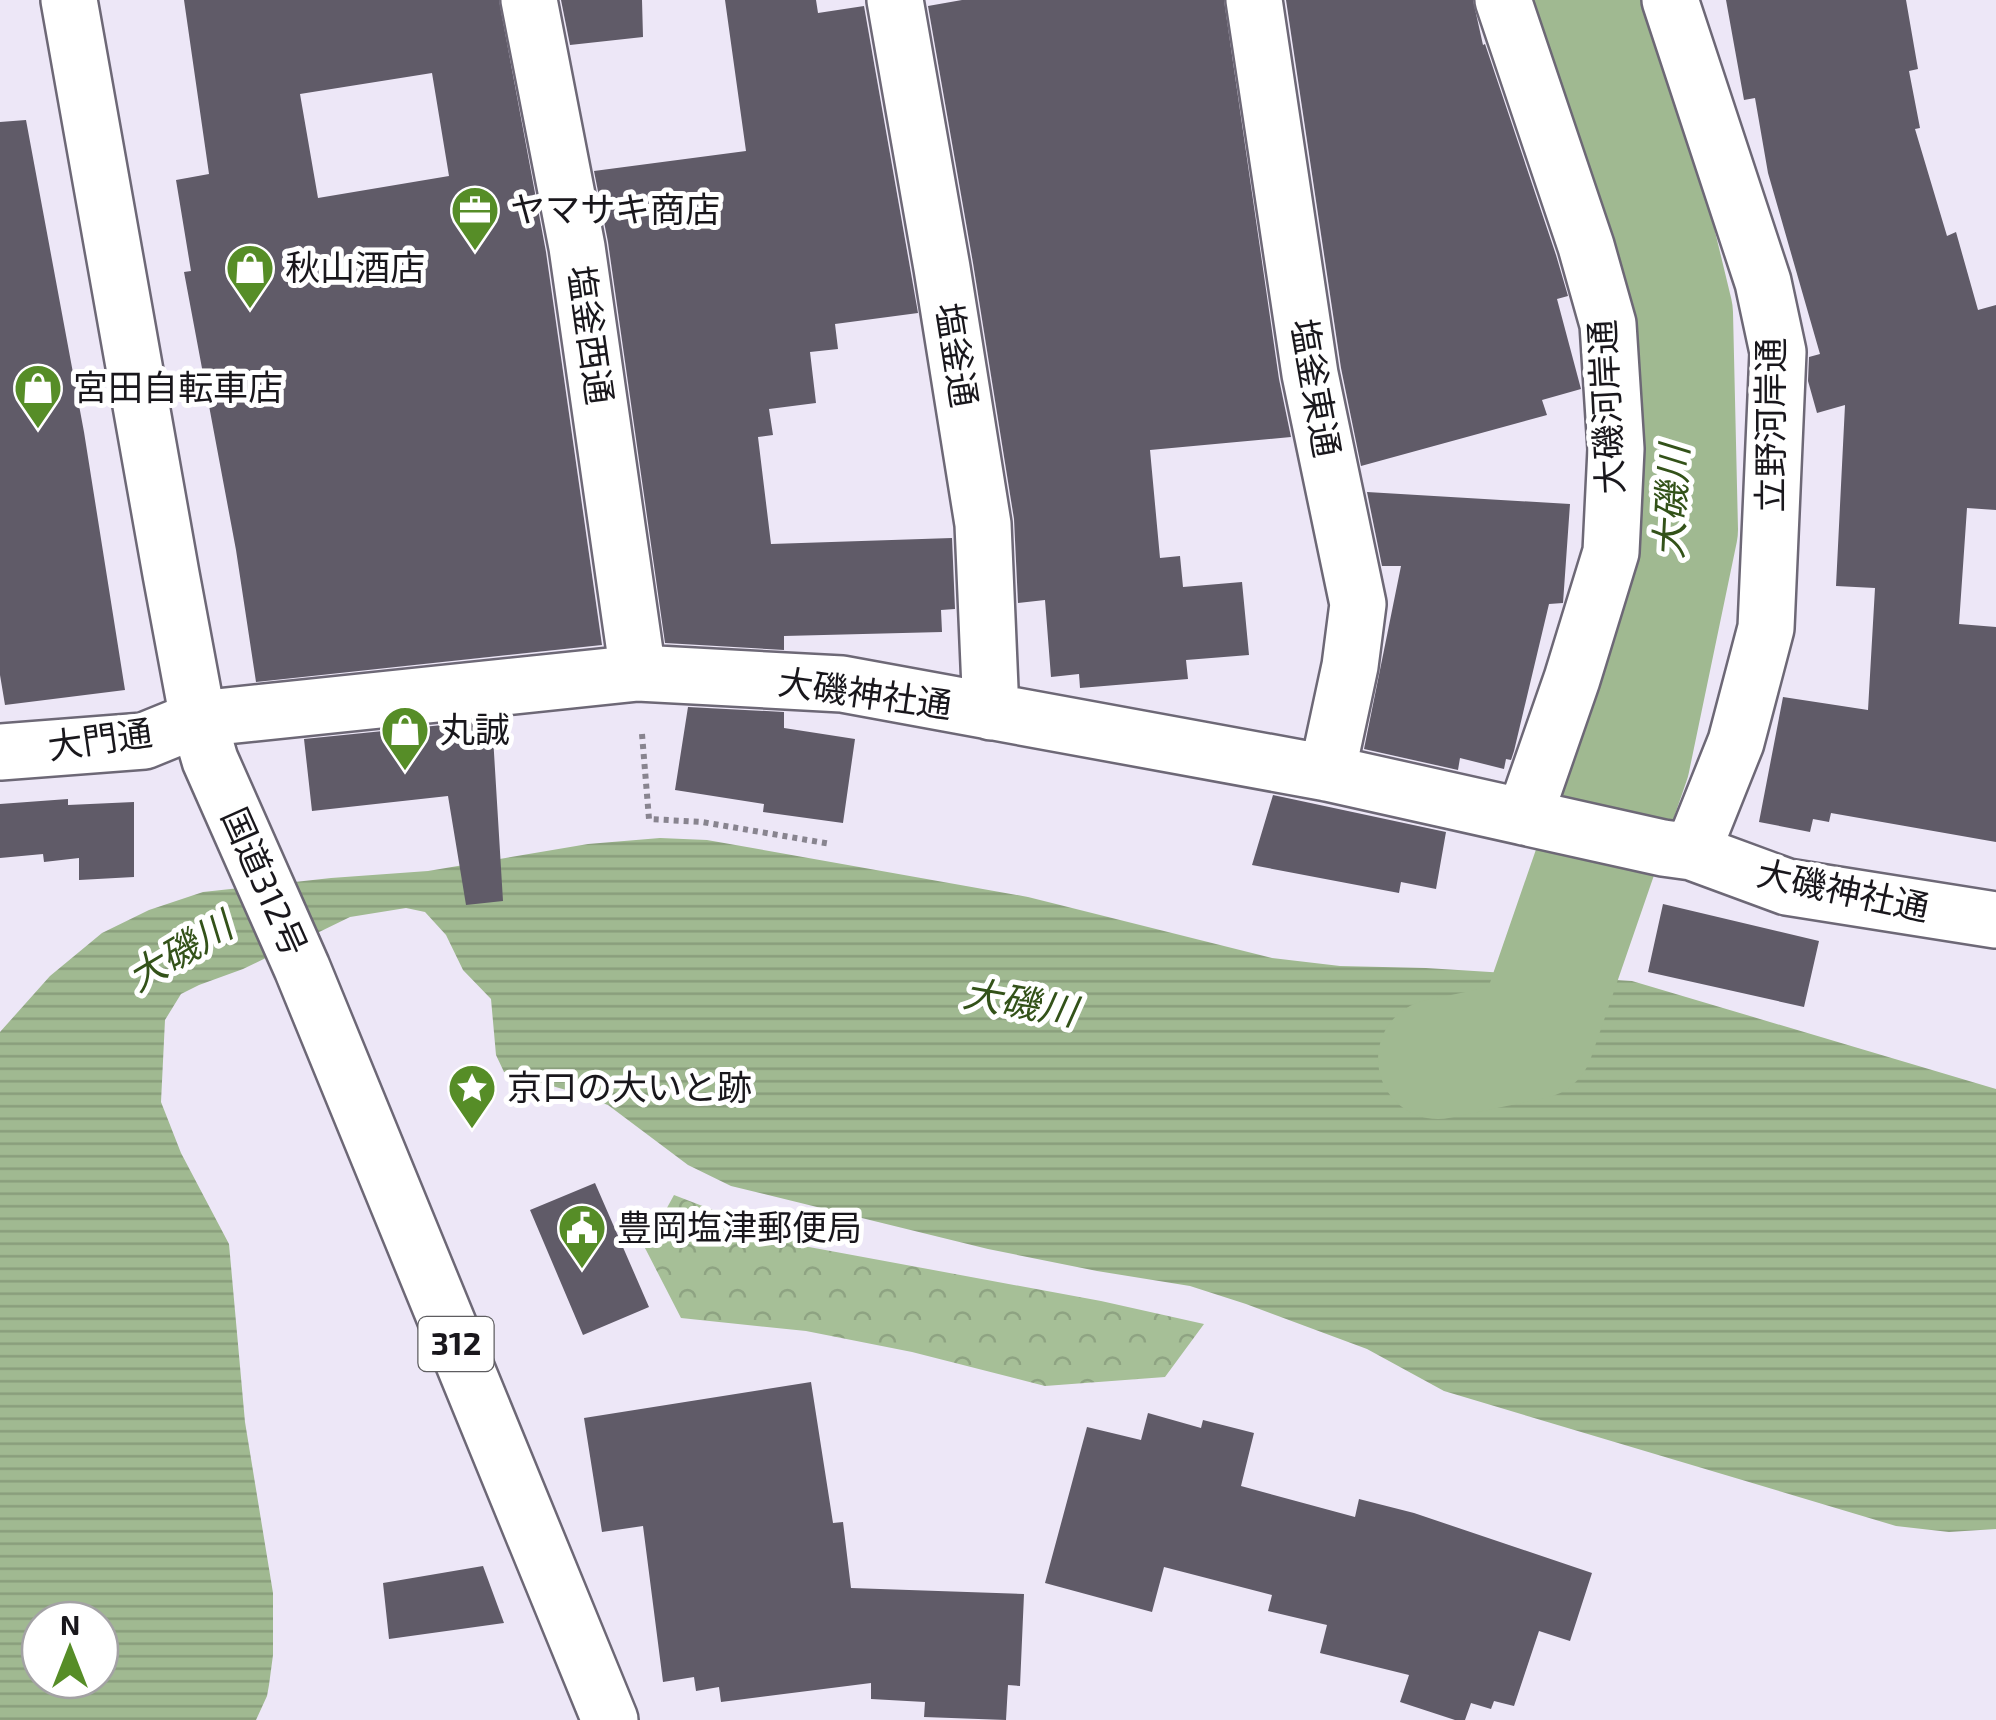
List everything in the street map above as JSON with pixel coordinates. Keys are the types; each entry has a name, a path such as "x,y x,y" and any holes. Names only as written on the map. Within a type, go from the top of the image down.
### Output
{"main road":[{"name":"国道312号","path":"69,0 204,740 302,968 610,1720"},
{"name":"塩釜西通","path":"529,0 577,247 638,672"},
{"name":"塩釜通","path":"895,0 983,524 991,712"},
{"name":"塩釜東通","path":"1254,0 1310,374 1358,604 1350,666 1327,774"},
{"name":"大磯河岸通","path":"1502,0 1586,246 1608,324 1616,448 1612,552 1524,817"},
{"name":"立野河岸通","path":"1670,0 1763,282 1778,352 1766,628 1736,742 1678,850"},
{"name":"大磯神社通","path":"204,740 638,672 842,684 1327,774 1678,850 1787,886 1996,920"},
{"name":"大門通","path":"0,752 204,740"}],"path":[{"path":"648,809 649,819 702,822 831,844"}],"green space":[{"path":"674,1195 809,1247 1204,1324 1165,1377 1045,1386 912,1352 806,1331 681,1318 645,1248"}],"water":[{"path":"660,838 707,840 1028,897 1272,958 1340,966 1632,981 1996,1089 1996,1529 1949,1532 1896,1526 1444,1391 1367,1349 1190,1286 988,1249 731,1186 688,1165 608,1105 504,1072 496,1055 491,999 463,970 446,935 425,912 406,908 350,917 243,969 199,985 181,994 165,1020 161,1102 181,1153 229,1244 245,1422 273,1593 269,1685 256,1720 0,1720 0,1032 50,976 102,933 149,910 203,892 428,871 588,844"}],"building":[{"path":"184,0 499,0 546,252 602,645 256,682 236,550 184,272 191,271 176,180 209,174","holes":["432,73 449,176 318,198 300,94"]},
{"path":"561,0 642,0 643,37 570,45"},
{"path":"725,0 816,0 818,13 864,6 918,313 835,324 838,349 810,352 816,403 769,409 773,435 758,437 771,544 952,538 955,609 941,610 942,632 784,636 784,650 665,643 608,242 594,171 746,151"},
{"path":"962,0 1224,0 1279,379 1291,437 1150,450 1160,558 1180,556 1183,587 1242,582 1249,655 1186,660 1188,679 1080,688 1079,674 1051,677 1045,600 1018,603 1014,519 928,6"},
{"path":"1286,0 1473,0 1483,45 1568,296 1557,299 1581,389 1542,400 1547,415 1361,466 1341,368"},
{"path":"1726,0 1906,0 1918,69 1909,71 1920,128 1915,129 1947,236 1956,232 1978,310 1996,305 1996,510 1967,508 1959,624 1996,627 1996,842 1831,813 1829,822 1813,819 1810,832 1759,822 1783,697 1868,710 1875,588 1836,586 1845,405 1817,413 1808,381 1809,357 1820,354 1768,173 1755,98 1744,100"},
{"path":"26,120 84,432 125,690 5,705 0,675 0,122"},
{"path":"1367,492 1570,504 1563,603 1549,604 1514,751 1511,760 1506,759 1504,769 1460,758 1458,770 1364,749 1401,566 1382,566"},
{"path":"688,707 784,712 784,728 855,739 843,823 763,812 764,804 675,790"},
{"path":"492,720 503,901 466,905 448,796 312,811 304,739"},
{"path":"1273,795 1446,832 1436,889 1401,882 1399,893 1252,865"},
{"path":"68,799 68,805 134,802 134,877 79,880 79,858 44,862 43,854 0,858 0,804"},
{"path":"1663,904 1819,941 1804,1007 1648,972"},
{"path":"595,1183 649,1307 583,1335 530,1210"},
{"path":"811,1382 833,1523 843,1522 851,1588 1024,1594 1020,1686 1008,1685 1006,1720 924,1717 925,1702 871,1699 871,1683 721,1702 719,1687 696,1691 694,1677 663,1682 643,1526 602,1532 584,1418"},
{"path":"1148,1413 1201,1428 1203,1420 1254,1433 1241,1486 1355,1517 1359,1499 1414,1513 1592,1573 1570,1641 1539,1631 1514,1706 1494,1701 1491,1709 1471,1703 1465,1720 1455,1720 1400,1702 1409,1675 1320,1653 1327,1625 1268,1611 1272,1595 1164,1567 1152,1612 1045,1583 1087,1427 1141,1440"},
{"path":"483,1566 504,1623 389,1639 383,1583"}],"waterway":[{"name":"大磯川","path":"1438,1059 1534,1039 1630,761 1678,530 1673,313 1644,193 1578,0"}],"place":[{"name":"ヤマサキ商店","path":"475,252"},
{"name":"秋山酒店","path":"250,310"},
{"name":"宮田自転車店","path":"38,430"},
{"name":"丸誠","path":"405,772"},
{"name":"京口の大いと跡","path":"472,1130"},
{"name":"豊岡塩津郵便局","path":"582,1270"}]}
